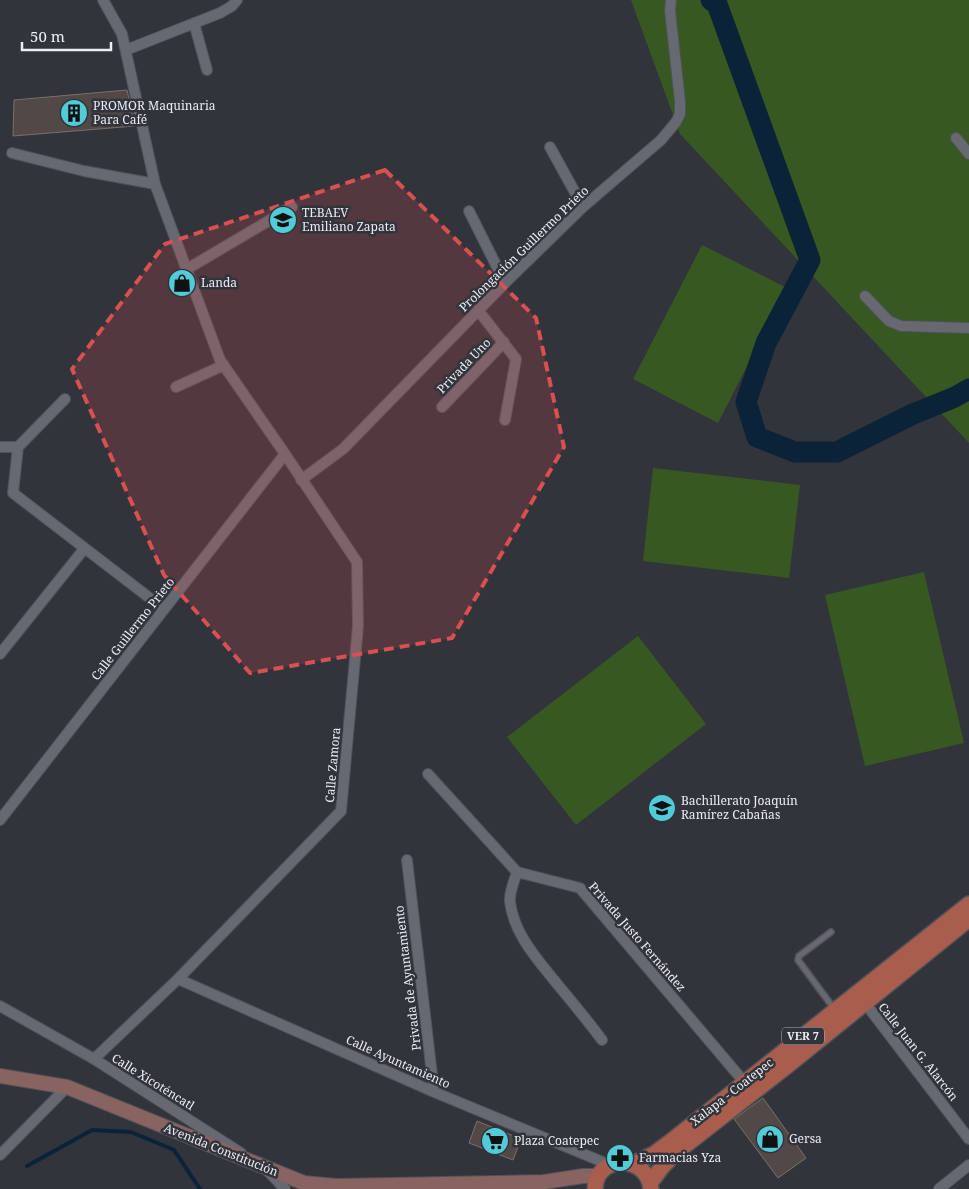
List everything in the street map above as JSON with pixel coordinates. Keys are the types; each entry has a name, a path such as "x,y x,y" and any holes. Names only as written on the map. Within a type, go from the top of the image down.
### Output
{"main road":[{"name":"Xalapa - Coatepec","path":"633,1164 654,1154 969,904"},
{"name":"Xalapa - Coatepec","path":"651,1186 662,1167 678,1151 969,918"},
{"name":"Avenida Constitución","path":"0,1076 67,1087 304,1183 336,1186 544,1182 583,1176 596,1182"},
{"path":"596,1182 610,1165 625,1162 633,1164 647,1175 651,1186"}],"street":[{"name":"Calle Zamora","path":"94,1059 178,979 341,811 358,626 357,562 220,360 155,184 126,50 117,23 103,0"},
{"path":"126,50 220,12 232,6 237,0"},
{"name":"Prolongación Guillermo Prieto","path":"301,480 344,449 478,310 583,208 661,140 676,122 680,114 670,11 671,0"},
{"path":"194,23 207,70"},
{"path":"956,138 969,154"},
{"path":"550,146 583,208"},
{"path":"12,152 84,171 155,184"},
{"path":"186,269 292,207"},
{"path":"469,211 506,283"},
{"path":"865,296 890,321 901,326 969,328"},
{"path":"478,310 516,358 505,420"},
{"name":"Privada Uno","path":"442,407 504,342"},
{"path":"176,387 224,365"},
{"path":"65,399 18,447 13,493 164,609"},
{"path":"0,447 18,447"},
{"name":"Calle Guillermo Prieto","path":"2,814 285,454"},
{"path":"0,654 84,549"},
{"path":"428,774 517,872 510,891 510,900 522,937 602,1040"},
{"name":"Privada de Ayuntamiento","path":"408,860 434,1092"},
{"name":"Privada Justo Fernández","path":"517,872 580,888 745,1082"},
{"name":"Calle Ayuntamiento","path":"178,979 434,1092 610,1165"},
{"name":"Calle Juan G. Alarcón","path":"865,1003 969,1139"},
{"name":"Calle Xicoténcatl","path":"0,1006 94,1059 267,1169 285,1189"},
{"path":"0,1155 67,1087"},
{"path":"939,1189 969,1165"}],"lane":[{"path":"831,932 799,956 798,960 836,1010"}],"highlighted area":[{"path":"385,170 536,318 564,447 452,638 250,673 164,575 72,369 165,244"}],"green space":[{"path":"631,0 969,0 969,443 680,134"},
{"path":"702,245 787,288 718,423 633,379"},
{"path":"653,468 800,485 789,578 643,561"},
{"path":"924,572 964,743 865,766 825,595"},
{"path":"638,636 706,724 576,825 507,737"}],"building":[{"name":"PROMOR Maquinaria Para Café","path":"127,90 135,126 13,136 14,100"},
{"name":"Gersa","path":"763,1098 806,1158 778,1178 734,1119"},
{"name":"Plaza Coatepec","path":"477,1121 521,1139 513,1160 469,1143"}],"waterway":[{"path":"711,0 717,4 810,260 766,343 746,402 757,437 795,452 837,452 913,414 955,397 969,389"},
{"path":"27,1166 92,1130 131,1132 174,1150 200,1189"}],"place":[{"name":"PROMOR Maquinaria Para Café","path":"74,113"},
{"name":"TEBAEV Emiliano Zapata","path":"283,220"},
{"name":"Landa","path":"182,283"},
{"name":"Bachillerato Joaquín Ramírez Cabañas","path":"662,808"},
{"name":"Gersa","path":"770,1139"},
{"name":"Plaza Coatepec","path":"495,1141"},
{"name":"Farmacias Yza","path":"620,1158"}]}
